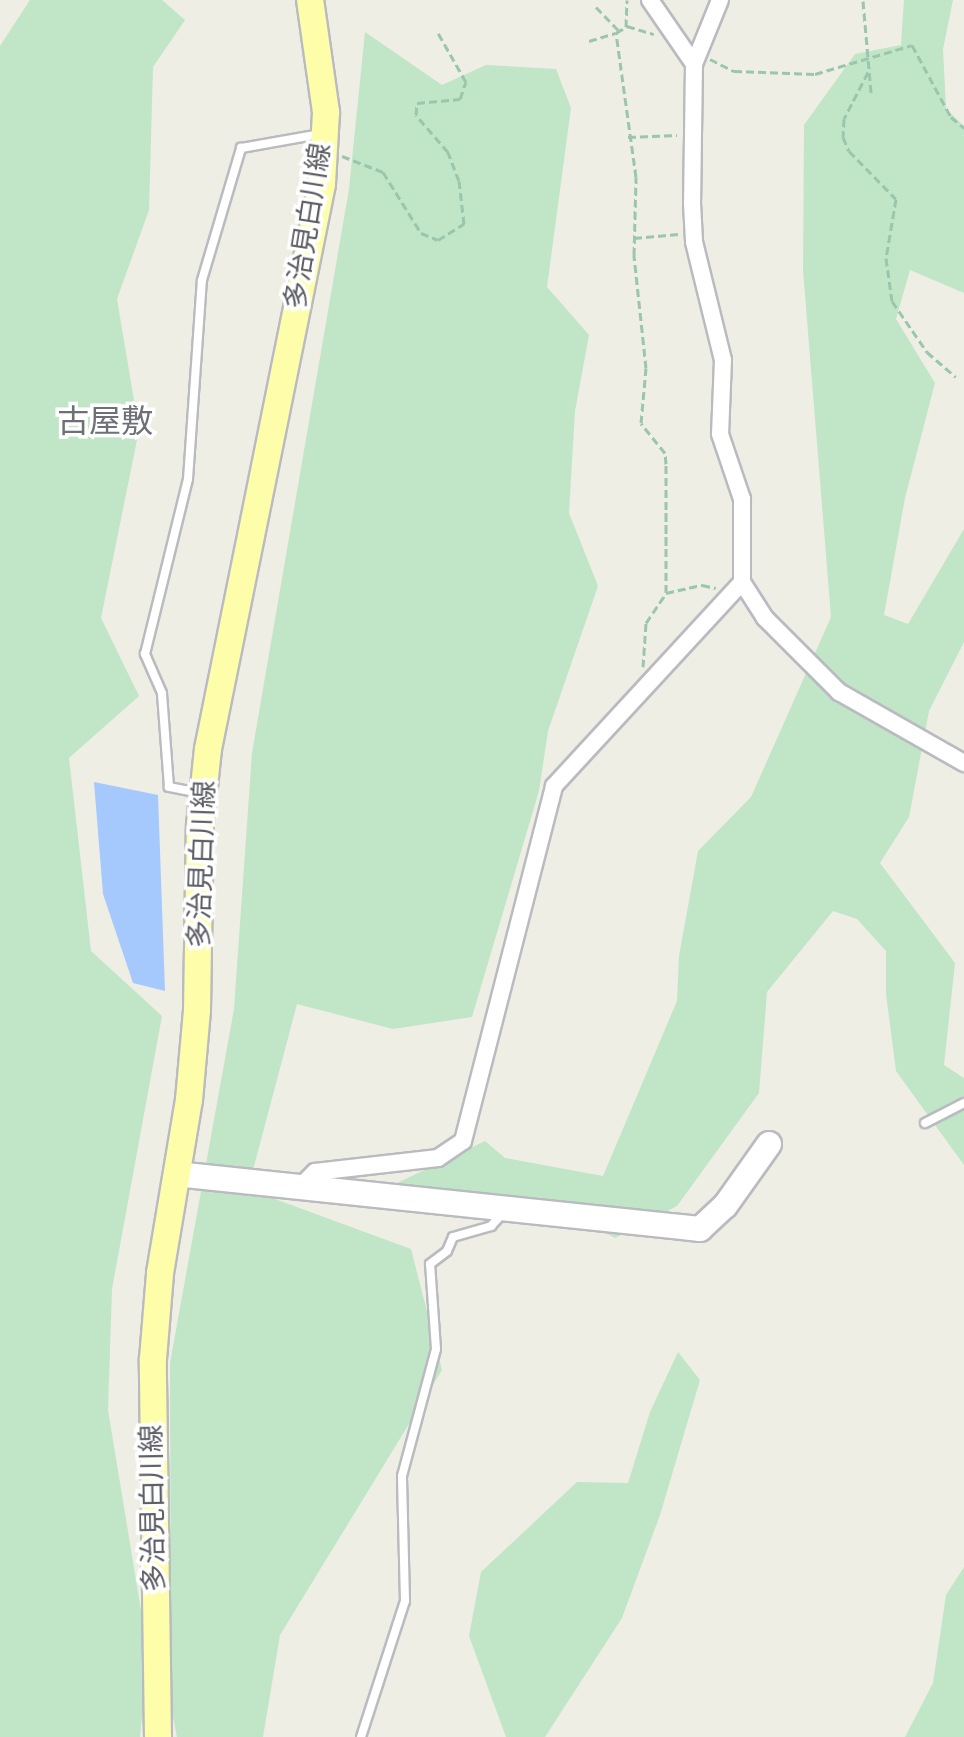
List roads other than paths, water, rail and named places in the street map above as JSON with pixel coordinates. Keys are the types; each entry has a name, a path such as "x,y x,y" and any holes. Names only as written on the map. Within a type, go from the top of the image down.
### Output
{"main road":[{"name":"多治見白川線","path":"158,1737 153,1359 197,1010 202,793 322,184 324,141 310,0"}],"street":[{"path":"650,0 697,59"},
{"path":"299,1188 315,1172 438,1158 463,1141 554,786 736,587 742,499 720,434 723,360 694,233 693,134 697,59 720,0"},
{"path":"736,587 839,692 964,763"},
{"path":"176,1174 674,1229 700,1229 725,1206 769,1144"}],"lane":[{"path":"202,793 169,787 162,693 145,654 188,479 202,280 241,148 324,141"},
{"path":"925,1123 964,1103"},
{"path":"361,1737 405,1601 402,1476 436,1349 430,1264 447,1251 453,1237 491,1226 505,1211"}],"water":[{"path":"94,782 158,795 165,991 133,983 103,894"}],"district":[{"name":"古屋敷","path":"105,422"}]}
